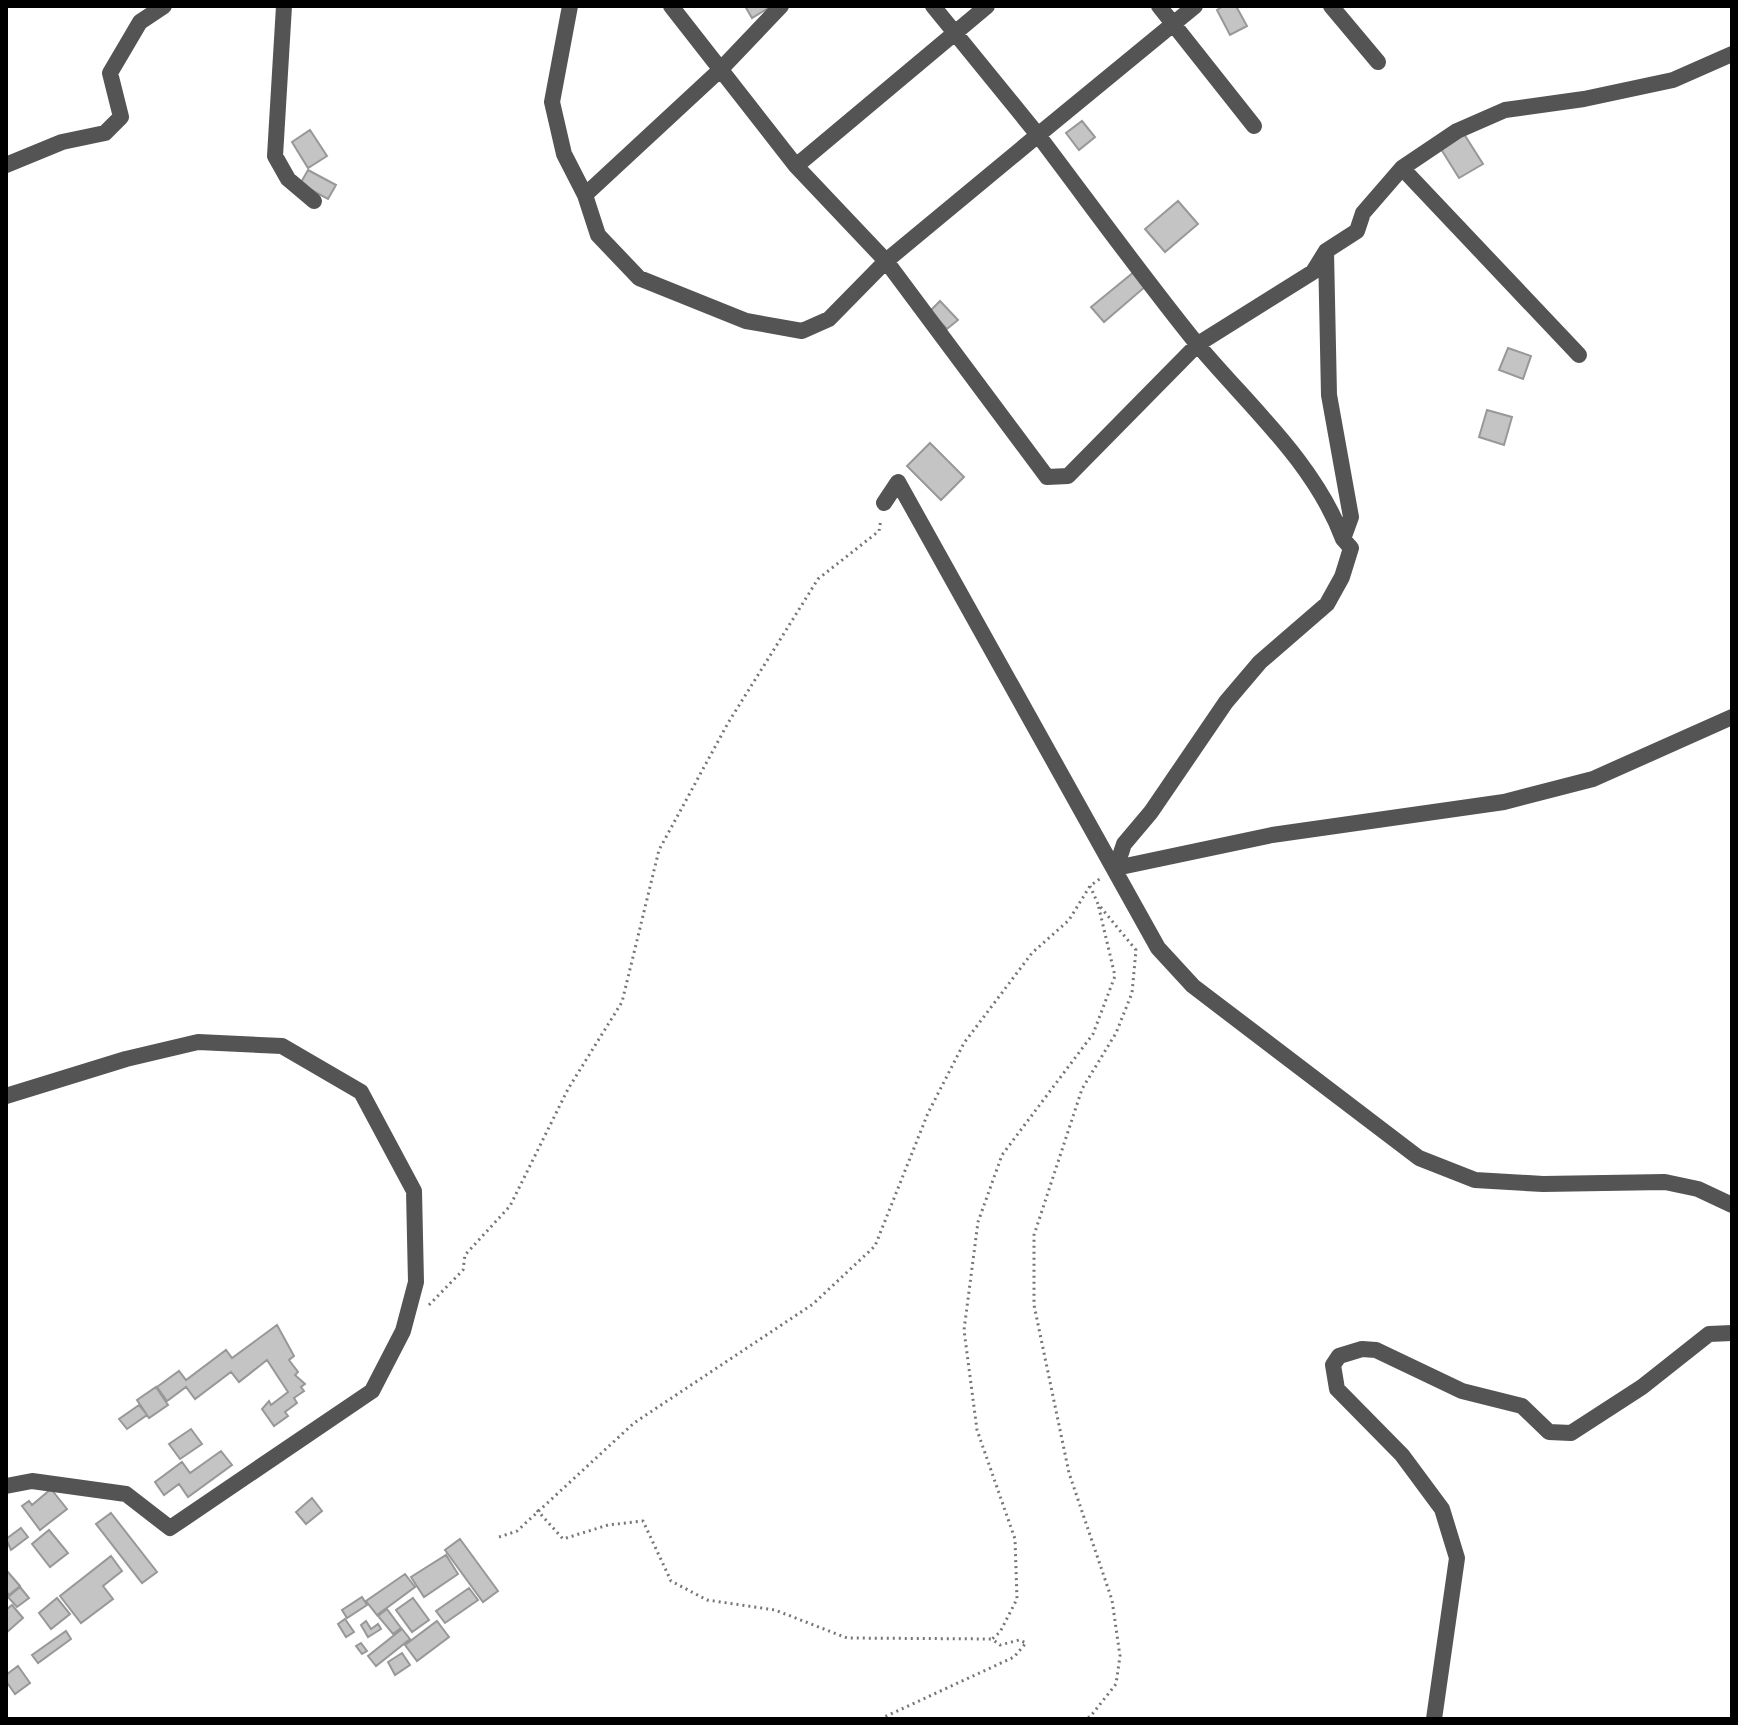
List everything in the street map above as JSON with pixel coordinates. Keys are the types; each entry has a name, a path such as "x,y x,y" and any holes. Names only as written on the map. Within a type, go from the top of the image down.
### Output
{"street":[{"path":"6,165 62,142 105,133 121,117 110,73 140,22 164,6"},
{"path":"284,6 275,156 288,179 314,201"},
{"path":"570,6 552,102 564,154 585,195 598,235 639,278 746,321 802,331 829,319 886,261 1195,6"},
{"path":"671,6 796,166 886,261 1047,477 1068,476 1198,344 1313,272 1326,251 1357,231 1363,213 1402,168 1457,131 1505,110 1584,99 1673,80 1732,54"},
{"path":"585,195 721,69 781,6"},
{"path":"933,6 1038,135 1198,344 1299,463 1335,517 1343,539 1351,548 1342,577 1327,604 1260,662 1226,702 1124,844 1116,868"},
{"path":"796,166 987,6"},
{"path":"1159,6 1211,76 1254,126"},
{"path":"1331,6 1378,62"},
{"path":"1402,168 1579,355"},
{"path":"1326,251 1329,395 1351,517 1343,539"},
{"path":"884,503 898,482 1158,948 1193,986 1419,1158 1475,1180 1543,1184 1665,1182 1698,1189 1732,1205"},
{"path":"1116,868 1272,835 1504,802 1593,779 1732,717"},
{"path":"6,1096 126,1059 198,1042 282,1046 361,1092 414,1191 416,1282 403,1331 372,1391 170,1528 126,1494 32,1481 6,1486"},
{"path":"1434,1719 1457,1558 1442,1509 1402,1455 1337,1389 1333,1365 1339,1356 1362,1349 1376,1350 1462,1391 1522,1406 1549,1432 1561,1435 1571,1433 1642,1387 1709,1334 1732,1333"}],"path":[{"path":"403,1331 463,1270 465,1255 510,1206 568,1089 622,1002 659,850 728,723 786,627 818,579 879,531 884,503"},
{"path":"499,1537 517,1531 634,1423 813,1304 875,1246 928,1113 964,1043 1032,953 1069,920 1090,886 1098,904 1115,976 1093,1034 1002,1155 978,1222 964,1330 977,1430 1015,1539 1017,1599 1000,1632 992,1639"},
{"path":"1082,1719 1090,1717 1116,1684 1120,1656 1112,1600 1069,1473 1034,1305 1034,1235 1082,1089 1116,1033 1132,993 1136,950 1098,904"},
{"path":"537,1510 563,1539 608,1525 643,1521 671,1581 707,1600 775,1610 847,1638 992,1639 1000,1645 1019,1640 1026,1643 1014,1657 880,1719"}],"building":[{"path":"745,6 770,6 770,7 752,18"},
{"path":"1223,6 1236,6 1247,26 1230,35 1217,10"},
{"path":"1082,121 1095,137 1079,150 1066,133"},
{"path":"310,130 327,156 308,168 292,142"},
{"path":"1464,134 1483,164 1459,178 1441,149"},
{"path":"308,170 336,185 328,199 300,184"},
{"path":"1178,201 1198,224 1165,252 1145,229"},
{"path":"1134,272 1146,286 1104,322 1091,307"},
{"path":"940,301 958,320 947,329 930,311"},
{"path":"1508,348 1531,356 1523,379 1499,370"},
{"path":"1487,410 1512,417 1504,445 1479,437"},
{"path":"930,443 964,477 941,500 907,466"},
{"path":"277,1325 294,1356 289,1360 298,1372 295,1375 305,1384 301,1387 304,1391 294,1398 297,1403 285,1412 288,1416 274,1426 262,1409 269,1401 271,1405 288,1392 267,1360 239,1382 231,1372 195,1399 186,1387 167,1401 157,1387 179,1371 186,1380 226,1350 232,1358"},
{"path":"156,1387 168,1405 149,1418 137,1400"},
{"path":"139,1405 147,1415 127,1429 119,1419"},
{"path":"191,1429 202,1444 180,1459 169,1444"},
{"path":"221,1451 232,1465 188,1497 179,1484 164,1495 155,1482 182,1462 190,1473"},
{"path":"51,1489 67,1509 40,1530 22,1506 29,1501 32,1505"},
{"path":"312,1498 322,1511 306,1524 296,1512"},
{"path":"111,1513 157,1572 142,1583 96,1524"},
{"path":"21,1528 28,1537 11,1550 6,1539"},
{"path":"49,1530 68,1553 50,1567 32,1544"},
{"path":"460,1539 498,1591 483,1602 445,1550"},
{"path":"446,1555 458,1574 424,1597 411,1577"},
{"path":"111,1556 122,1571 103,1586 113,1599 81,1623 60,1596"},
{"path":"7,1571 20,1586 9,1595 6,1591"},
{"path":"405,1574 415,1587 377,1615 366,1601"},
{"path":"20,1587 29,1598 17,1607 8,1597"},
{"path":"469,1588 478,1600 445,1623 436,1611"},
{"path":"362,1597 367,1605 347,1618 342,1610"},
{"path":"57,1598 70,1614 51,1629 39,1613"},
{"path":"413,1598 429,1620 412,1632 396,1610"},
{"path":"12,1605 23,1618 6,1633 6,1610"},
{"path":"387,1609 401,1628 393,1634 378,1616"},
{"path":"345,1619 354,1632 346,1637 338,1624"},
{"path":"366,1621 371,1629 378,1624 381,1629 368,1637 361,1625"},
{"path":"437,1621 449,1637 417,1661 405,1645"},
{"path":"402,1629 410,1639 376,1666 368,1656"},
{"path":"66,1631 71,1639 38,1663 32,1655"},
{"path":"361,1643 367,1651 362,1654 356,1646"},
{"path":"402,1653 410,1665 395,1675 388,1662"},
{"path":"18,1666 30,1683 15,1694 6,1681 6,1675"}]}
